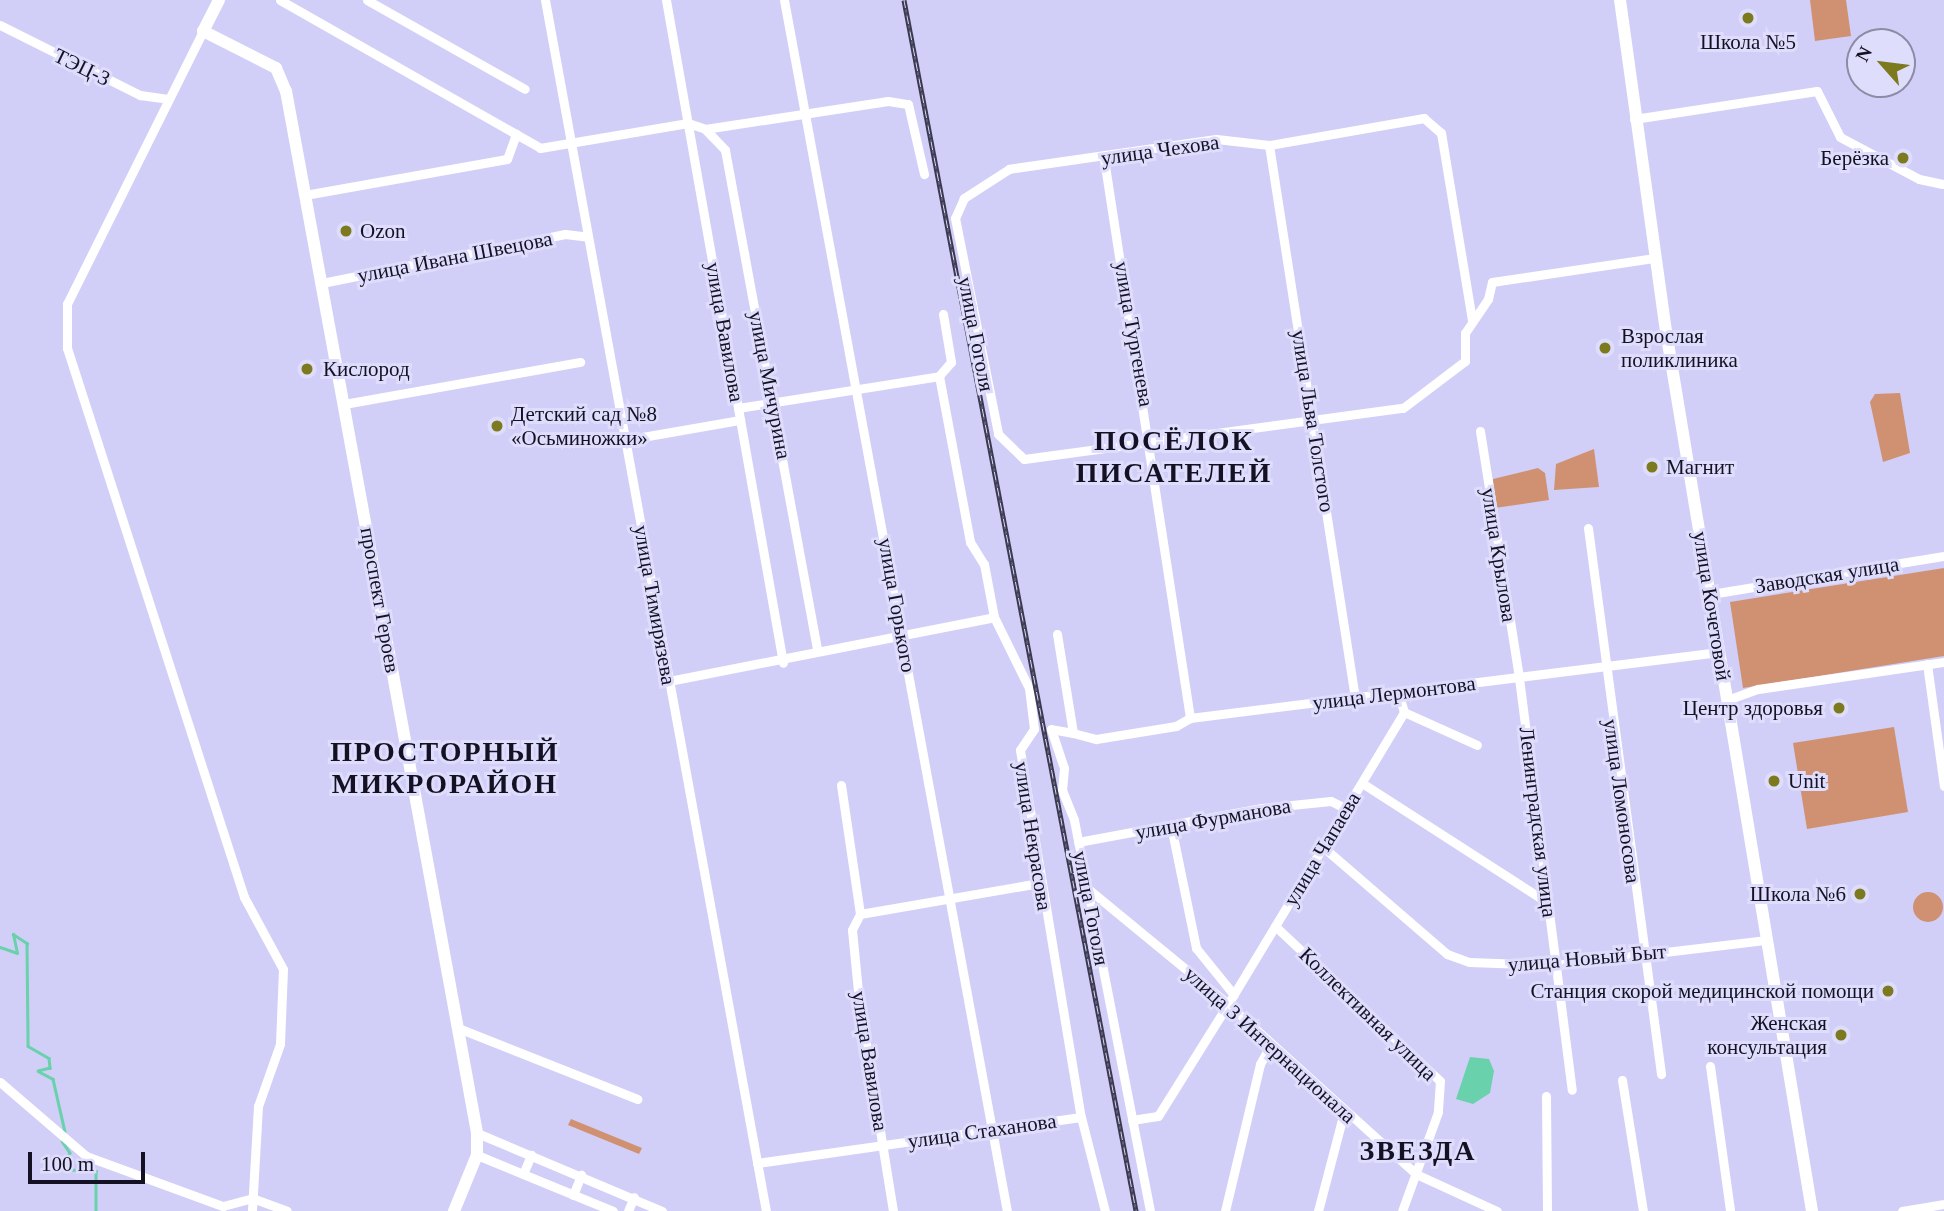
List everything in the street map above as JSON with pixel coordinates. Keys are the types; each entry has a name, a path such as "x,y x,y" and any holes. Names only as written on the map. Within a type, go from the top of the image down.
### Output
{"street":[{"path":"219,0 67,303 66,348 244,897 283,969 280,1044 258,1106 252,1211"},
{"path":"280,0 540,148 688,123 705,129 803,114 908,104 924,174"},
{"path":"367,0 525,89"},
{"name":"улица Тимирязева","path":"545,0 766,1211"},
{"name":"улица Вавилова","path":"666,0 783,663"},
{"name":"улица Горького","path":"784,0 1007,1211"},
{"name":"улица Кочетовой","path":"1620,0 1634,119 1655,258 1765,940 1812,1211"},
{"name":"ТЭЦ-3","path":"0,25 140,95 168,99"},
{"name":"проспект Героев","path":"203,31 276,68 305,194 477,1133 477,1156 454,1211"},
{"path":"1634,119 1817,91 1840,137 1919,179 1942,184"},
{"name":"улица Чехова","path":"964,198 1009,169 1104,159 1216,139 1269,145 1424,118 1441,133 1470,291"},
{"name":"улица Мичурина","path":"705,129 725,150 817,649"},
{"path":"305,194 507,159 516,134"},
{"name":"улица Льва Толстого","path":"1269,145 1354,698"},
{"name":"улица Тургенева","path":"1104,159 1152,441 1191,718"},
{"name":"улица Гоголя","path":"964,198 955,218 984,386 998,434 1024,459 1152,441"},
{"name":"улица Ивана Швецова","path":"322,284 565,234 588,237"},
{"path":"1472,320 1470,291 1492,282 1655,258"},
{"path":"1152,441 1403,408 1465,361 1465,333 1492,282"},
{"name":"улица Некрасова","path":"943,314 951,362 939,376 970,542 984,564 994,617 1029,688 1034,729 1020,750 1081,1117 1105,1211"},
{"path":"344,404 580,362"},
{"path":"738,408 939,376"},
{"path":"625,440 740,420"},
{"name":"улица Крылова","path":"1479,430 1519,678"},
{"name":"улица Ломоносова","path":"1588,528 1604,668 1661,1074"},
{"name":"Заводская улица","path":"1711,594 1944,556"},
{"path":"669,681 783,663 817,649 994,617"},
{"path":"1057,634 1073,733"},
{"name":"улица Лермонтова","path":"1073,733 1096,739 1176,726 1191,718 1719,652"},
{"path":"1727,700 1758,689 1944,662"},
{"path":"1927,664 1944,786"},
{"name":"Ленинградская улица","path":"1519,678 1572,1090"},
{"path":"1398,692 1404,712 1478,745"},
{"name":"улица Чапаева","path":"1132,1120 1158,1115 1404,712"},
{"name":"улица Гоголя","path":"1073,733 1051,729 1078,842 1150,1211"},
{"path":"1363,783 1548,903"},
{"path":"841,785 860,914 1040,883"},
{"name":"улица Фурманова","path":"1078,842 1331,802 1347,809"},
{"path":"1171,826 1196,948 1231,999"},
{"name":"улица Новый Быт","path":"1323,847 1447,954 1497,967 1556,965 1765,940"},
{"name":"улица 3 Интернационала","path":"1087,888 1231,999 1271,1044 1416,1174 1497,1211"},
{"name":"улица Вавилова","path":"860,914 852,930 893,1211"},
{"name":"Коллективная улица","path":"1275,926 1440,1081 1438,1112 1416,1174"},
{"path":"458,1028 636,1099"},
{"path":"1225,1211 1260,1064 1271,1044"},
{"path":"1710,1066 1730,1211"},
{"path":"1622,1080 1643,1211"},
{"path":"2,1081 86,1156 223,1206 252,1198 287,1211"},
{"path":"1546,1096 1546,1211"},
{"path":"1318,1211 1344,1112"},
{"name":"улица Стаханова","path":"757,1163 1081,1117"},
{"path":"477,1133 662,1211"},
{"path":"523,1174 531,1155"},
{"path":"477,1156 613,1211"},
{"path":"1402,1211 1416,1174"},
{"path":"573,1195 581,1175"},
{"path":"628,1211 634,1197"},
{"path":"1902,1211 1944,1204"}],"shaded area":[{"path":"1810,0 1846,0 1850,28 1846,28 1846,37 1815,41"},
{"path":"1900,393 1910,453 1883,462 1870,402 1875,394"},
{"path":"1594,449 1599,487 1554,490 1556,464"},
{"path":"1538,468 1545,473 1549,500 1495,508 1493,479"},
{"path":"1944,568 1944,656 1743,688 1730,602"},
{"path":"1894,727 1908,812 1807,829 1793,743"},
{"path":"1928,892 1939,896 1943,907 1939,918 1928,922 1917,918 1913,907 1917,896"},
{"path":"1470,1057 1489,1059 1494,1071 1490,1093 1473,1104 1456,1099"},
{"path":"571,1119 642,1148 639,1154 568,1125"}],"waterway":[{"path":"0,947 17,953 13,934 27,943 28,1046 49,1058 50,1068 38,1071 53,1079 65,1132"},
{"path":"62,1141 70,1153 60,1169 96,1171 96,1211"}],"railway":[{"path":"904,0 1136,1211"}],"place":[{"name":"Школа №5","path":"1748,18"},
{"name":"Берёзка","path":"1903,158"},
{"name":"Ozon","path":"346,231"},
{"name":"Взрослая поликлиника","path":"1605,348"},
{"name":"Кислород","path":"307,369"},
{"name":"Детский сад №8 «Осьминожки»","path":"497,426"},
{"name":"Магнит","path":"1652,467"},
{"name":"Центр здоровья","path":"1839,708"},
{"name":"Unit","path":"1774,781"},
{"name":"Школа №6","path":"1860,894"},
{"name":"Станция скорой медицинской помощи","path":"1888,991"},
{"name":"Женская консультация","path":"1841,1035"}],"district":[{"name":"ПОСЁЛОК ПИСАТЕЛЕЙ","path":"1174,457"},
{"name":"ПРОСТОРНЫЙ МИКРОРАЙОН","path":"445,768"},
{"name":"ЗВЕЗДА","path":"1418,1151"}]}
